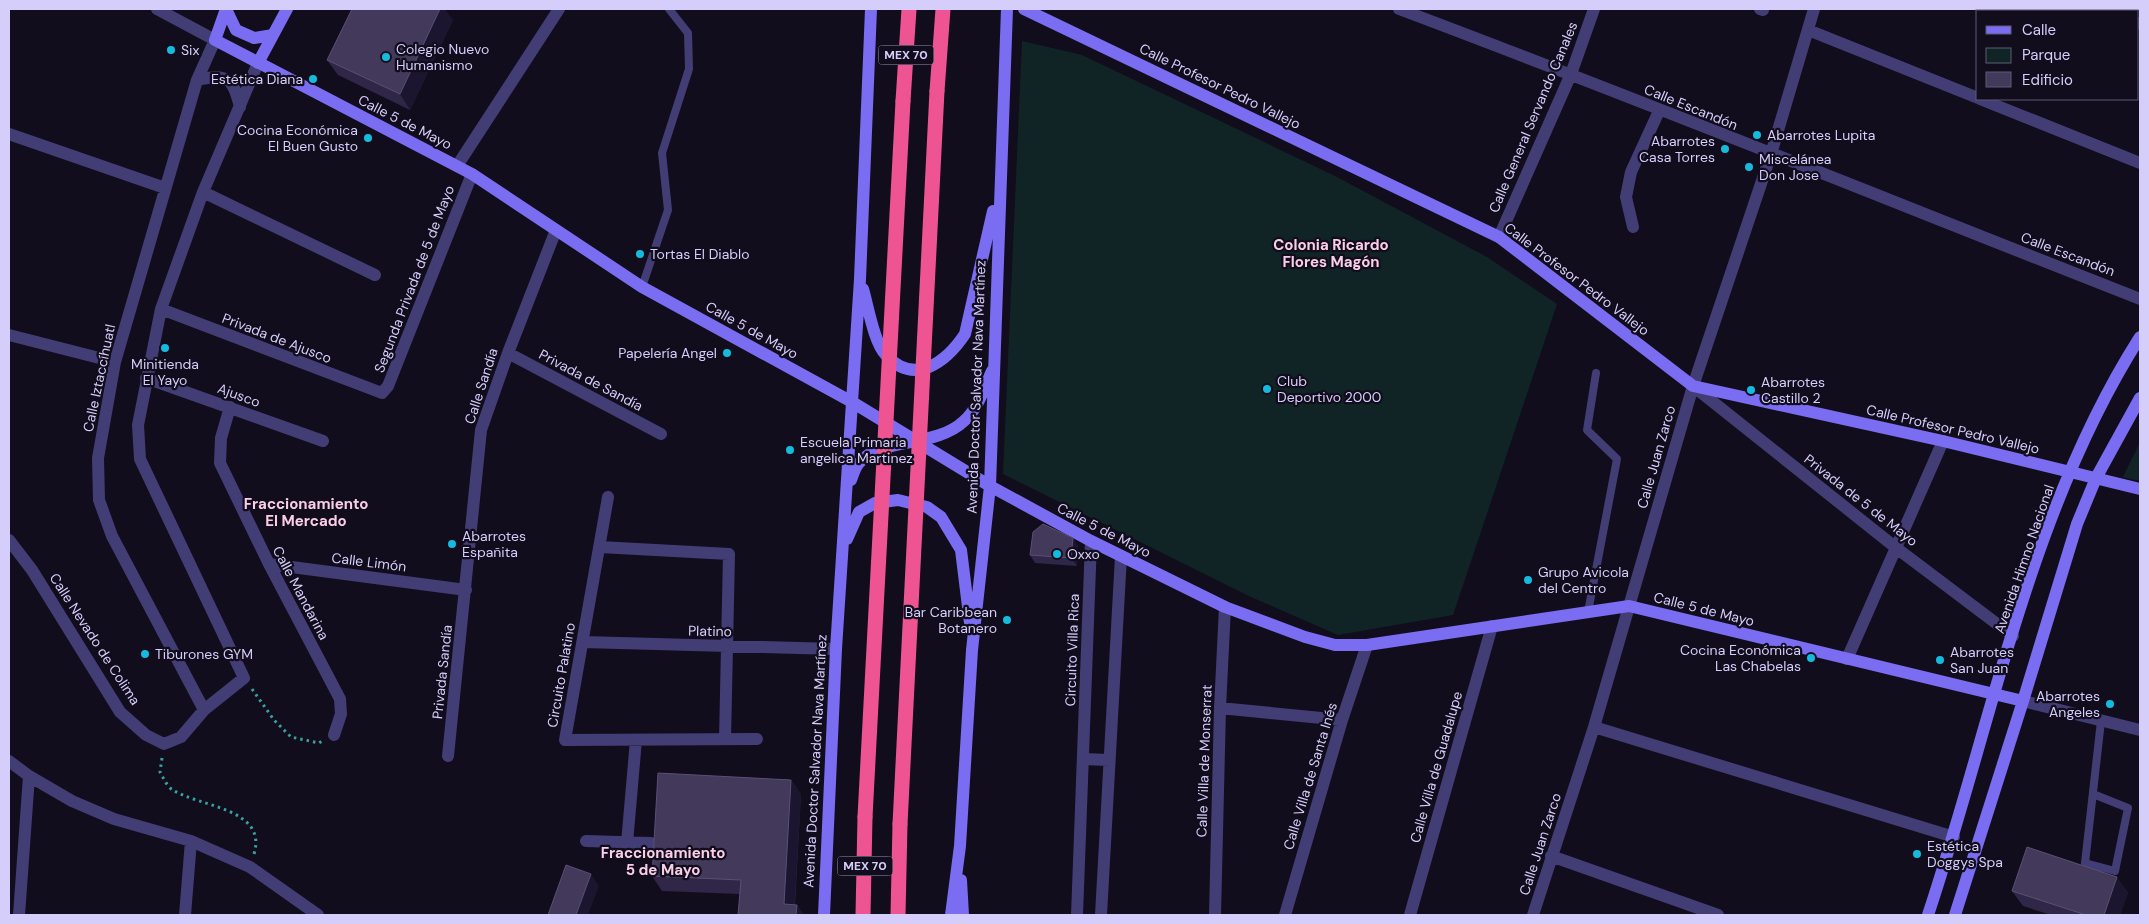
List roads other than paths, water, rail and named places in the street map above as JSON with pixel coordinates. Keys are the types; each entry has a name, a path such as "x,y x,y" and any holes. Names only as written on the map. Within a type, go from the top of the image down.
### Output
{"highway":[{"name":"MEX 70","path":"863,915 865,817 909,9"},
{"name":"MEX 70","path":"898,915 900,824 937,91 943,9"}],"main road":[{"path":"215,40 226,9"},
{"path":"226,9 236,30 254,38 273,35"},
{"path":"258,63 287,9"},
{"name":"Avenida Doctor Salvador Nava Martínez","path":"824,915 836,649 860,279 871,9"},
{"name":"Avenida Doctor Salvador Nava Martínez","path":"950,915 960,846 972,650 990,486 1007,9"},
{"name":"Calle Profesor Pedro Vallejo","path":"1024,9 1499,237 1693,386 1943,441 2140,489"},
{"name":"Calle 5 de Mayo","path":"215,40 472,174 642,287 852,402 990,486 1121,556 1225,607 1305,637 1335,645 1366,645 1629,606 2023,701"},
{"path":"860,279 875,332 885,355 898,364 918,370 930,368 940,362 954,350 965,334 1000,182"},
{"name":"Avenida Himno Nacional","path":"1928,915 1954,837 1995,694 2045,535 2070,472 2107,396 2140,337"},
{"path":"847,491 858,463 868,455 878,450 916,442 950,431 963,422 972,413 995,367"},
{"path":"1954,915 2023,701 2077,524 2096,478 2140,398"},
{"path":"842,570 845,544 859,512 875,503 898,500 927,508 941,517 961,550 972,650"},
{"path":"960,846 963,915"}],"street":[{"name":"Calle 5 de Mayo","path":"157,9 215,40"},
{"path":"457,166 559,9"},
{"name":"Calle Escandón","path":"1399,9 1571,74 1659,111 2140,299"},
{"name":"Calle General Servando Canales","path":"1499,237 1571,74 1594,9"},
{"name":"Calle Juan Zarco","path":"1533,915 1594,727 1693,386 1771,154 1814,9"},
{"path":"1808,30 1976,97"},
{"name":"Calle Iztaccíhuatl","path":"204,710 112,536 98,500 98,458 115,362 197,80 215,40"},
{"path":"204,710 244,678 140,459 138,425 161,309 203,192 258,63"},
{"path":"197,80 213,76 225,78 235,87 240,107"},
{"path":"1984,100 2140,163"},
{"path":"1633,227 1626,198 1631,172 1659,111"},
{"path":"9,134 165,188"},
{"name":"Segunda Privada de 5 de Mayo","path":"382,393 388,386 472,174"},
{"path":"203,192 375,274"},
{"name":"Calle Sandía","path":"466,590 481,430 508,353 556,230"},
{"name":"Privada de Ajusco","path":"161,309 382,393"},
{"path":"9,336 115,362"},
{"name":"Privada de Sandía","path":"508,353 661,434"},
{"name":"Ajusco","path":"146,378 323,441"},
{"name":"Privada de 5 de Mayo","path":"1693,386 1895,547 2013,636"},
{"name":"Calle Mandarina","path":"230,407 221,438 220,463 268,564 340,699 341,714 334,735"},
{"path":"1847,659 1943,441"},
{"name":"Circuito Palatino","path":"608,497 565,740 757,739"},
{"name":"Calle Nevado de Colima","path":"9,540 32,570 120,712 146,735 164,744 180,737 204,710"},
{"name":"Circuito Villa Rica","path":"1077,915 1092,541"},
{"path":"600,547 729,554 725,739"},
{"path":"1101,915 1121,556"},
{"name":"Calle Limón","path":"268,564 466,590"},
{"name":"Privada Sandía","path":"448,756 466,590"},
{"name":"Calle Villa de Monserrat","path":"1215,915 1220,708 1225,607"},
{"name":"Calle Villa de Guadalupe","path":"1410,915 1492,626"},
{"name":"Platino","path":"583,642 836,649"},
{"name":"Calle Villa de Santa Inés","path":"1285,915 1366,645"},
{"name":"Calle 5 de Mayo","path":"2023,701 2140,730"},
{"path":"1220,708 1342,720"},
{"path":"1594,727 1954,837"},
{"path":"627,843 636,740"},
{"path":"1084,759 1109,760"},
{"path":"9,761 29,776 72,801 114,820 191,841 250,867 318,915"},
{"path":"20,915 29,776"},
{"path":"185,915 191,841"},
{"path":"586,841 651,843"},
{"path":"1551,856 1718,915"}],"lane":[{"path":"642,287 668,210 662,153 689,69 688,33 669,9"},
{"path":"1588,612 1617,459 1587,430 1596,373"},
{"path":"2093,794 2128,808 2115,871 2085,863 2101,721"}],"place":[{"name":"Six","path":"171,50"},
{"name":"Colegio Nuevo Humanismo","path":"386,57"},
{"name":"Estética Diana","path":"313,79"},
{"name":"Abarrotes Lupita","path":"1757,135"},
{"name":"Cocina Económica El Buen Gusto","path":"368,138"},
{"name":"Abarrotes Casa Torres","path":"1725,149"},
{"name":"Miscelánea Don Jose","path":"1749,167"},
{"name":"Tortas El Diablo","path":"640,254"},
{"name":"Minitienda El Yayo","path":"165,348"},
{"name":"Papelería Angel","path":"727,353"},
{"name":"Club Deportivo 2000","path":"1267,389"},
{"name":"Abarrotes Castillo 2","path":"1751,390"},
{"name":"Escuela Primaria angelica Martinez","path":"790,450"},
{"name":"Abarrotes Españita","path":"452,544"},
{"name":"Oxxo","path":"1057,554"},
{"name":"Grupo Avicola del Centro","path":"1528,580"},
{"name":"Bar Caribbean Botanero","path":"1007,620"},
{"name":"Tiburones GYM","path":"145,654"},
{"name":"Cocina Económica Las Chabelas","path":"1811,658"},
{"name":"Abarrotes San Juan","path":"1940,660"},
{"name":"Abarrotes Angeles","path":"2110,704"},
{"name":"Estética Doggys Spa","path":"1917,854"}],"district":[{"name":"Colonia Ricardo Flores Magón","path":"1331,254"},
{"name":"Fraccionamiento El Mercado","path":"306,512"},
{"name":"Fraccionamiento 5 de Mayo","path":"663,862"}]}
